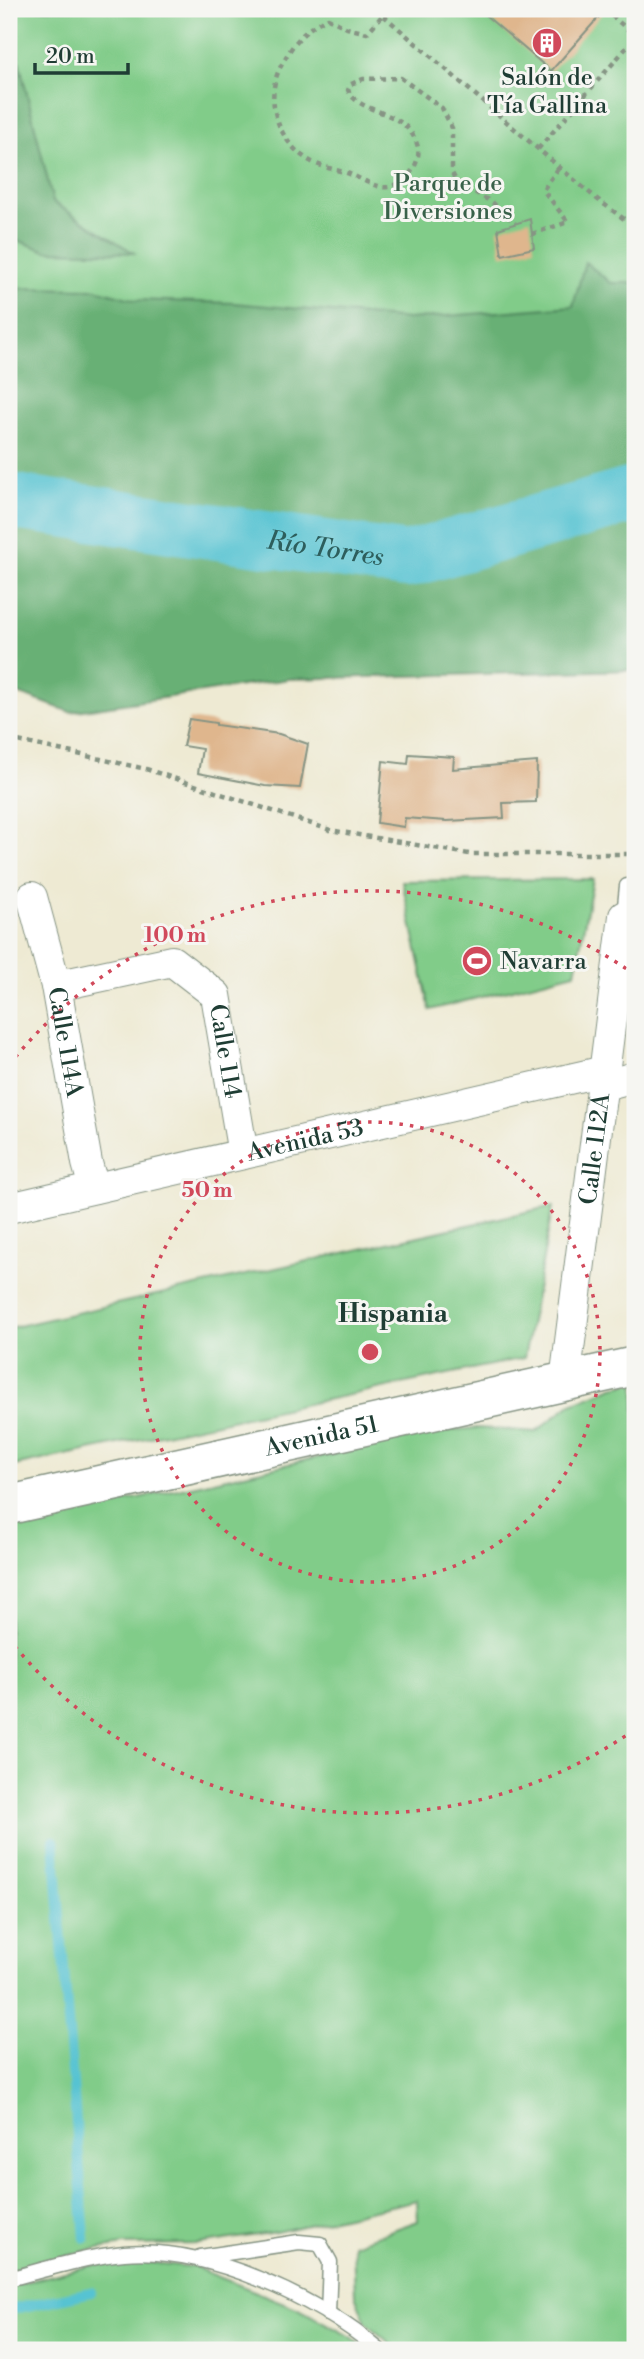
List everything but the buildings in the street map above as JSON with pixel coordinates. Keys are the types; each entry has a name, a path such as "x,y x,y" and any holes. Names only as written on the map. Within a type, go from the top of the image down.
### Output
{"main road":[{"name":"Avenida 51","path":"9,1505 635,1366"}],"street":[{"name":"Calle 114A","path":"32,897 56,986 94,1188"},
{"name":"Calle 112A","path":"565,1381 604,1078 630,916"},
{"name":"Calle 114","path":"56,986 172,961 216,995 243,1154"},
{"name":"Avenida 53","path":"9,1208 243,1154 604,1078 635,1077"}],"lane":[{"path":"627,886 630,916"},
{"path":"9,2279 125,2253 196,2257 299,2242 320,2244 330,2262 328,2314"},
{"path":"196,2257 295,2296 354,2329 379,2350"}],"path":[{"path":"376,9 597,199 635,227"},
{"path":"388,9 367,33 347,28 328,18 311,25 290,49 277,72 272,95 277,125 291,144 311,161 379,187 392,186 410,173 418,160 418,145 400,120 355,100 348,90 351,84 363,79 401,78 442,108 452,128 452,173 456,181 493,203 515,223"},
{"path":"538,149 635,37 604,9"},
{"path":"532,234 568,222 543,190 560,166"},
{"path":"9,739 146,769 343,832 469,854 629,854 635,851"}],"green space":[{"name":"Parque de Diversiones","path":"9,9 635,9 635,401 9,341"},
{"path":"9,19 53,202 134,253 46,251 9,237"},
{"path":"585,262 611,283 635,283 635,670 289,679 70,712 9,690 9,288 96,289 135,300 234,303 408,319 573,306"},
{"path":"593,879 575,973 430,1010 402,881"},
{"path":"553,1206 524,1358 9,1467 9,1328"},
{"path":"635,1382 635,2350 398,2350 366,2323 355,2295 353,2244 418,2221 417,2200 276,2232 199,2244 124,2245 86,2251 9,2271 9,1527 431,1432 477,1428 536,1432 569,1405 613,1387"},
{"path":"125,2260 194,2267 299,2309 353,2338 366,2350 9,2350 9,2286"}],"waterway":[{"name":"Río Torres","path":"9,501 407,560 629,496 635,498"},
{"path":"54,1841 85,2238"},
{"path":"9,2310 91,2292"}],"place":[{"name":"Salón de Tía Gallina","path":"547,43"},
{"name":"Navarra","path":"477,961"}],"district":[{"name":"Hispania","path":"393,1313"}]}
